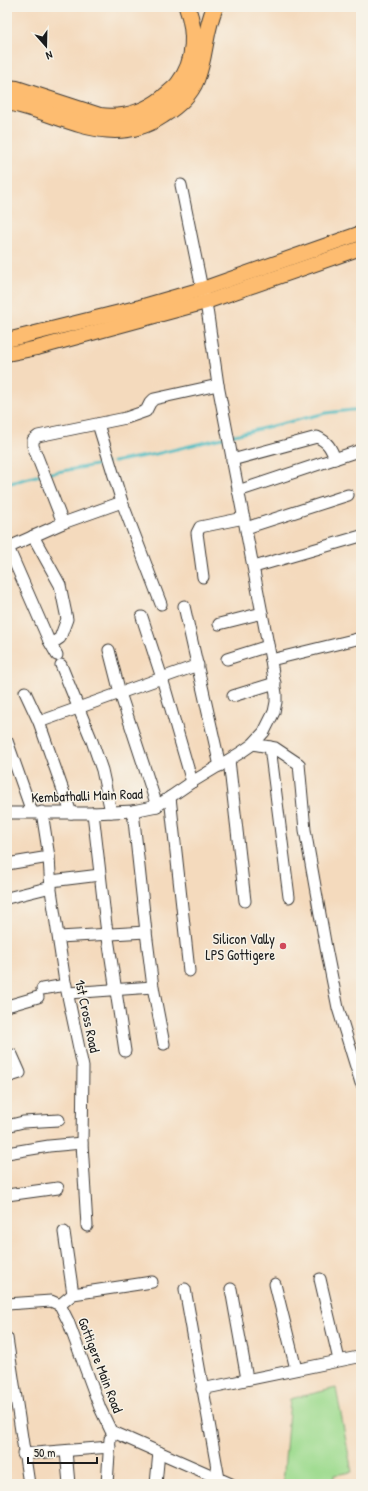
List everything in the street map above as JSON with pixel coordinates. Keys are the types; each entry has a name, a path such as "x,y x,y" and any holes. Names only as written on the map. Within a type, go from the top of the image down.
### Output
{"highway":[{"path":"7,88 17,89 100,116 112,118 137,113 154,104 168,93 178,84 185,74 191,58 193,40 193,28 187,7"},
{"path":"7,102 39,110 87,127 104,130 131,130 145,125 169,112 188,92 195,82 203,58 208,24 215,7"}],"main road":[{"path":"7,340 140,308 204,295 361,233"},
{"path":"7,354 37,348 204,295 361,248"}],"street":[{"name":"Kembathalli Main Road","path":"7,813 93,813 133,811 157,806 253,744 264,732 274,712 276,694 271,660 218,385 204,295 181,185"},
{"path":"63,522 33,446 33,440 38,436 98,424 142,413 154,399 218,385"},
{"path":"98,424 122,502 161,604"},
{"path":"232,460 317,437 325,441 330,446 335,459"},
{"path":"238,491 361,450"},
{"path":"203,577 197,533 200,527 245,523 348,495"},
{"path":"111,812 102,770 78,708 59,660 7,547 63,522 122,502"},
{"path":"33,536 60,585 67,619 60,638 54,642 49,641"},
{"path":"254,567 361,536"},
{"path":"184,606 224,763 245,901"},
{"path":"219,624 262,613"},
{"path":"142,617 162,678 192,782"},
{"path":"271,660 361,638"},
{"path":"227,659 268,646"},
{"path":"109,650 120,693 157,806"},
{"path":"39,722 198,665"},
{"path":"233,696 275,683"},
{"path":"25,692 39,722 71,812"},
{"name":"1st Cross Road","path":"7,741 37,812 49,857 58,937 83,1067 82,1143 86,1226"},
{"path":"253,744 275,748 299,764 305,830 326,948 338,1008 361,1083"},
{"path":"270,747 289,897"},
{"path":"170,797 190,971"},
{"path":"133,811 153,987 164,1044"},
{"path":"93,813 107,934 124,1051"},
{"path":"7,864 49,857"},
{"path":"7,898 51,884 100,875"},
{"path":"58,937 146,932"},
{"path":"7,1006 40,993 67,989 115,990 153,987"},
{"path":"7,1055 12,1055 20,1073 7,1077"},
{"path":"7,1126 23,1122 59,1120"},
{"path":"7,1154 48,1146 82,1143"},
{"path":"7,1195 58,1188"},
{"path":"64,1232 73,1294"},
{"path":"320,1279 338,1360"},
{"path":"7,1304 51,1301 60,1305 73,1294 152,1282"},
{"path":"275,1284 296,1368"},
{"path":"185,1289 202,1389 213,1479"},
{"path":"231,1289 247,1379"},
{"name":"Gottigere Main Road","path":"60,1305 68,1321 100,1408 111,1431 159,1452 213,1479 231,1484"},
{"path":"7,1338 23,1454 29,1484"},
{"path":"202,1389 296,1368 358,1357"},
{"path":"107,1484 111,1431"},
{"path":"23,1454 110,1447"},
{"path":"66,1450 69,1484"},
{"path":"156,1484 159,1452"}],"green space":[{"path":"336,1388 352,1472 334,1475 334,1484 283,1484 290,1399"}],"waterway":[{"path":"113,462 156,454 326,413 361,409"},
{"path":"7,484 40,475 107,463"}],"place":[{"name":"Silicon Vally LPS Gottigere","path":"283,946"}]}
